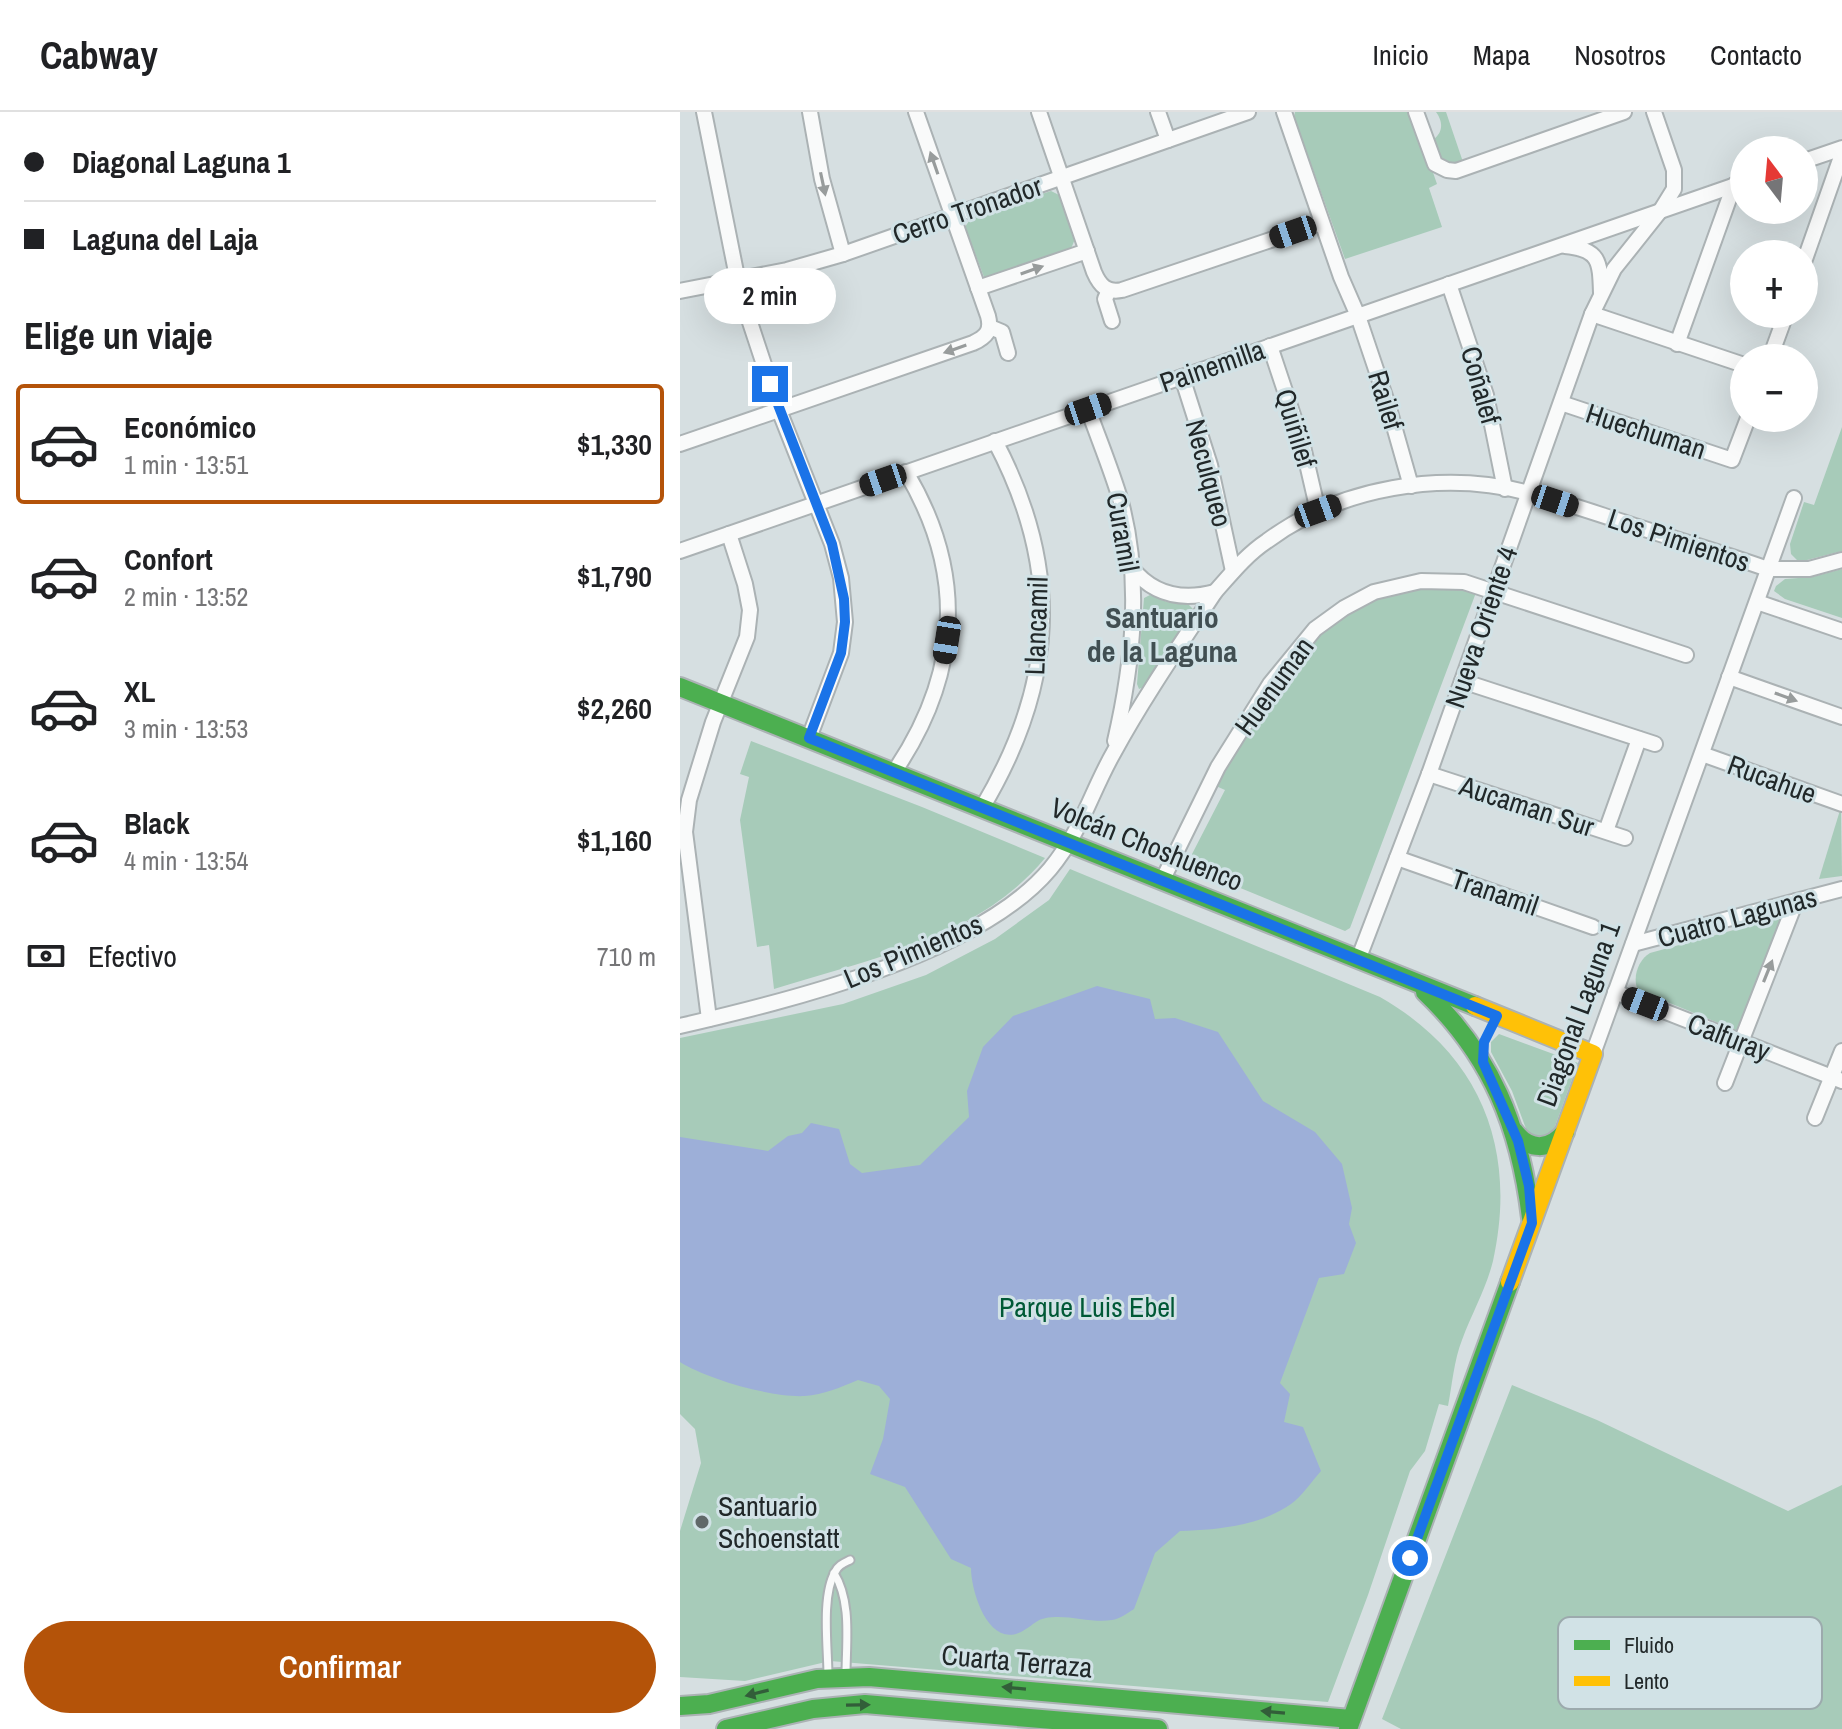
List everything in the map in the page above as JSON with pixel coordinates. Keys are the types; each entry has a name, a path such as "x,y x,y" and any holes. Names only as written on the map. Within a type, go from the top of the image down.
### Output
{"street":[{"path":"704,112 738,281 779,410 832,544 841,578 845,622 835,673 809,738"},
{"path":"810,112 824,189 843,254"},
{"path":"680,444 973,343 987,334 990,327 978,288 916,112"},
{"path":"1039,112 1098,282 1109,290 1122,290 1321,223"},
{"path":"1158,112 1168,140"},
{"name":"Cerro Tronador","path":"680,291 738,281 843,254 1248,112"},
{"name":"Railef","path":"1284,112 1321,223 1358,316 1411,486"},
{"path":"1416,112 1435,164 1456,171 1624,112"},
{"name":"Nueva Oriente 4","path":"1358,960 1429,774 1592,314 1626,252 1674,189 1675,177 1654,112"},
{"path":"1818,156 1842,148"},
{"path":"1812,240 1842,154"},
{"name":"Painemilla","path":"680,551 1730,186"},
{"path":"1677,344 1730,206"},
{"path":"1561,245 1586,249 1595,256 1601,293"},
{"path":"978,288 1087,251"},
{"name":"Coñalef","path":"1449,284 1486,395 1505,489"},
{"path":"1109,290 1105,299 1112,321"},
{"path":"1592,314 1730,361"},
{"path":"990,327 1002,332 1008,353"},
{"name":"Quiñilef","path":"1270,346 1302,442 1318,511"},
{"name":"Neculqueo","path":"1182,377 1210,465 1233,571"},
{"name":"Huechuman","path":"1561,403 1732,460 1743,432"},
{"name":"Curamil","path":"1088,409 1121,505 1131,567 1132,651 1113,753"},
{"name":"Llancamil","path":"982,808 1021,732 1036,679 1042,624 1035,544 1019,492 995,441"},
{"path":"894,772 930,708 944,663 948,617 945,574 935,532 906,472"},
{"name":"Los Pimientos","path":"680,1026 827,987 909,957 962,934 1032,888 1070,844 1113,753 1215,592 1266,541 1318,511 1367,494 1411,486 1458,484 1527,492 1768,569 1809,569 1842,560"},
{"name":"Diagonal Laguna 1","path":"1350,1724 1794,498"},
{"path":"709,1019 687,918 684,798 747,637 750,610 729,534"},
{"path":"1131,567 1148,585 1170,595 1187,597 1215,592"},
{"name":"Huenuman","path":"1162,881 1218,767 1270,684 1315,629 1360,598 1401,584 1450,580 1494,590 1686,655"},
{"path":"1757,602 1842,631"},
{"path":"1729,677 1842,717"},
{"path":"1462,681 1655,744"},
{"name":"Volcán Choshuenco","path":"680,687 1409,980 1490,1027 1593,1054"},
{"path":"1606,831 1639,739"},
{"name":"Rucahue","path":"1702,754 1842,804"},
{"name":"Aucaman Sur","path":"1429,774 1625,838"},
{"name":"Tranamil","path":"1397,858 1593,927"},
{"name":"Cuatro Lagunas","path":"1633,944 1842,889"},
{"path":"1725,1083 1796,901"},
{"path":"1409,980 1455,1022 1483,1062 1514,1131 1529,1186 1532,1223"},
{"name":"Calfuray","path":"1615,992 1837,1079"},
{"path":"1483,1062 1490,1027"},
{"path":"1815,1118 1837,1079 1842,1051"},
{"path":"1514,1131 1524,1143 1538,1148 1558,1141 1566,1129"},
{"name":"Cuarta Terraza","path":"680,1706 709,1704 837,1677 933,1681 1350,1724"},
{"name":"Cuarta Terraza","path":"726,1729 813,1709 865,1704 1158,1729"}],"lane":[{"path":"837,1677 828,1596 834,1573 840,1565 850,1560"},
{"path":"834,1573 840,1583 846,1609 837,1677"}],"green space":[{"path":"1295,112 1412,112 1437,184 1429,188 1442,227 1345,259 1294,117"},
{"path":"1436,112 1446,112 1463,162 1443,165 1431,141 1441,128"},
{"path":"1051,191 1061,196 1075,239 1070,251 989,279 984,277 965,227 971,218"},
{"path":"1842,427 1842,551 1797,560 1791,554 1790,544 1804,502 1814,505"},
{"path":"1842,569 1842,618 1785,599 1774,591 1785,579 1812,577"},
{"path":"1443,586 1477,590 1350,928 1345,931 1199,871 1191,856 1225,790 1216,786 1262,706 1300,655 1346,614 1371,600 1397,592"},
{"path":"1150,595 1167,602 1188,604 1193,609 1144,687 1139,689 1144,598"},
{"path":"751,741 1045,858 1018,886 955,927 884,956 774,989 769,945 757,947 740,820 749,777 740,774"},
{"path":"1841,807 1842,876 1819,879"},
{"name":"Parque Luis Ebel","path":"1070,869 1380,997 1415,1020 1443,1046 1466,1076 1483,1108 1495,1143 1500,1180 1499,1220 1493,1261 1459,1348 1448,1406 1439,1404 1425,1451 1410,1471 1328,1702 830,1661 745,1681 680,1677 680,1531 701,1463 695,1429 680,1414 680,1038 843,1004 926,975 995,939 1049,900"},
{"path":"1785,916 1738,1031 1638,990 1637,970 1650,953"},
{"path":"1499,1034 1578,1063 1554,1129 1543,1140 1528,1134 1512,1091 1491,1052 1491,1042"},
{"path":"1512,1385 1597,1420 1788,1511 1842,1485 1842,1729 1401,1729 1382,1719"}],"water":[{"path":"1097,986 1150,999 1155,1019 1175,1018 1218,1032 1263,1101 1315,1132 1342,1164 1352,1208 1349,1224 1356,1243 1344,1274 1319,1278 1280,1383 1290,1394 1284,1422 1303,1427 1321,1471 1303,1493 1279,1511 1252,1522 1180,1531 1155,1553 1134,1609 1120,1617 1105,1621 1048,1618 1009,1635 991,1625 978,1603 971,1568 951,1559 905,1487 870,1474 883,1439 890,1399 879,1386 858,1380 812,1395 791,1396 723,1381 680,1362 680,1137 768,1151 788,1136 802,1133 811,1123 839,1129 850,1164 862,1173 920,1165 969,1117 967,1091 983,1047 1013,1016"}],"traffic: fast":[{"path":"680,687 1475,1006"},
{"path":"1425,992 1468,1042 1499,1095 1519,1153 1531,1218"},
{"path":"1514,1131 1526,1142 1539,1146 1552,1143 1565,1132"},
{"path":"1348,1729 1510,1282"},
{"path":"680,1706 709,1704 817,1679 869,1677 1351,1719"},
{"path":"726,1729 813,1709 865,1704 1158,1729"}],"traffic: slow":[{"path":"1475,1006 1593,1054 1510,1282"}],"place":[{"name":"Santuario Schoenstatt","path":"702,1522"}],"district":[{"name":"Santuario de la Laguna","path":"1162,634"}],"route":[{"path":"770,384 832,544 844,599 841,653 809,738 1497,1016 1484,1042 1483,1062 1518,1141 1529,1186 1532,1223 1410,1558"}]}
